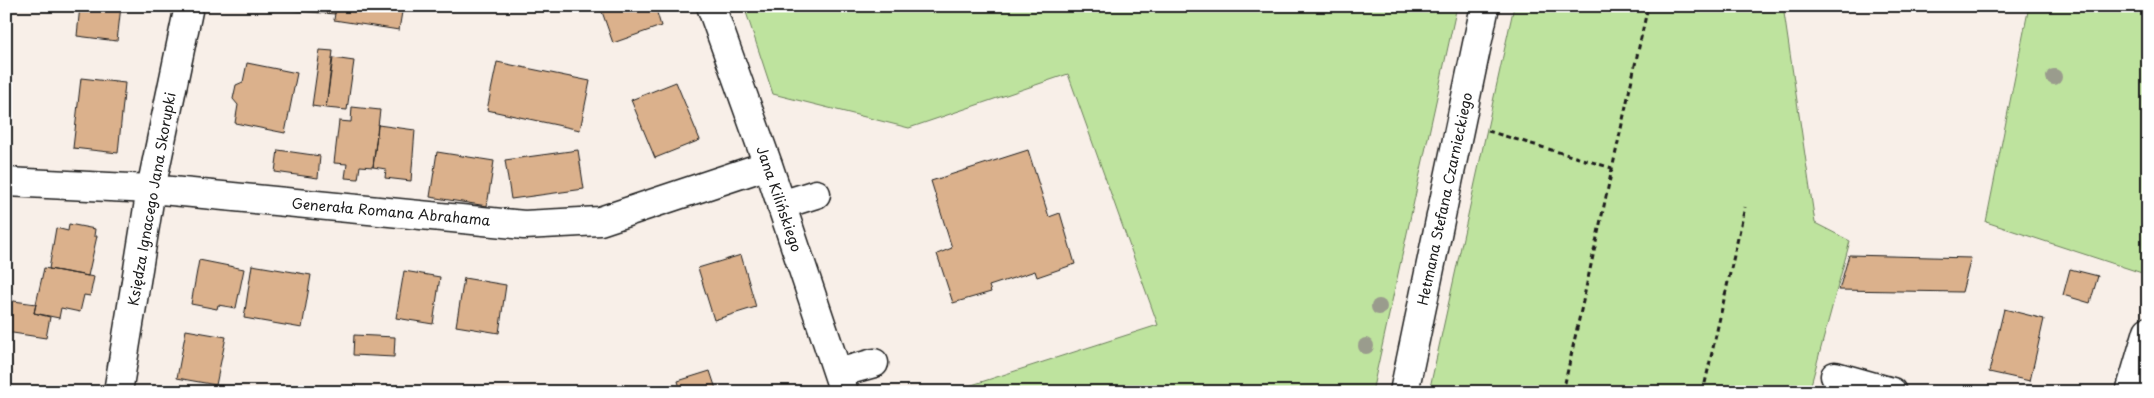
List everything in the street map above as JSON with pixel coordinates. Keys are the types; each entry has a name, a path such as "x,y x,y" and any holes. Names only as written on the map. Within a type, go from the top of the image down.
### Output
{"street":[{"name":"Księdza Ignacego Jana Skorupki","path":"118,392 151,189 189,6"},
{"name":"Jana Kilińskiego","path":"711,6 768,166 841,382"},
{"name":"Hetmana Stefana Czarnieckiego","path":"1404,392 1485,6"},
{"name":"Generała Romana Abrahama","path":"6,182 151,189 524,225 600,221 768,166"},
{"path":"781,204 816,194"},
{"path":"2130,392 2148,332"},
{"path":"841,382 874,363"},
{"path":"1835,376 1892,392"}],"path":[{"path":"1563,392 1648,6"},
{"path":"1487,131 1612,168"},
{"path":"1703,392 1745,207"}],"green space":[{"path":"744,6 1457,6 1372,392 950,392 1158,325 1068,74 909,128 773,94"},
{"path":"1514,6 1783,6 1815,223 1850,241 1809,392 1429,392"},
{"path":"2029,6 2148,6 2148,275 1986,222"}],"building":[{"path":"6,6 10,6 7,43 6,43"},
{"path":"80,6 121,6 117,41 77,36"},
{"path":"260,6 336,6 335,14 260,8"},
{"path":"336,6 403,6 399,30 334,20"},
{"path":"600,6 655,6 661,26 613,43"},
{"path":"320,50 333,51 326,108 312,106"},
{"path":"333,58 354,61 347,110 326,108"},
{"path":"497,62 590,81 580,130 487,110"},
{"path":"247,63 297,73 285,133 235,123 238,105 233,99 236,85 243,82"},
{"path":"81,78 125,83 118,153 73,148"},
{"path":"676,82 700,140 655,158 631,100"},
{"path":"352,107 380,110 373,167 360,166 358,179 345,178 347,164 334,163 339,121 351,122"},
{"path":"378,125 415,130 411,181 385,178 386,169 373,167"},
{"path":"278,150 320,156 318,178 275,172"},
{"path":"578,150 584,189 511,199 505,160"},
{"path":"1028,150 1049,217 1060,213 1075,264 1037,277 1035,271 989,286 991,292 953,303 937,254 952,248 931,181"},
{"path":"437,152 494,161 487,206 430,197"},
{"path":"69,224 95,229 94,236 97,236 88,276 49,269 56,228 68,231"},
{"path":"741,255 756,307 714,320 698,268"},
{"path":"1849,255 1971,258 1962,292 1839,290"},
{"path":"199,260 244,269 236,308 218,305 217,309 191,304"},
{"path":"252,265 311,275 302,328 244,318"},
{"path":"44,268 94,277 90,296 84,295 80,312 61,308 59,318 34,313"},
{"path":"2070,269 2098,276 2090,303 2063,295"},
{"path":"404,271 440,277 433,324 396,318"},
{"path":"464,278 506,285 499,333 456,326"},
{"path":"6,300 36,304 34,313 50,317 46,338 6,332"},
{"path":"2004,309 2044,319 2030,381 1989,372"},
{"path":"186,330 226,337 216,385 177,378"},
{"path":"354,335 395,337 394,357 353,355"},
{"path":"710,371 717,392 681,392 678,381"}]}
